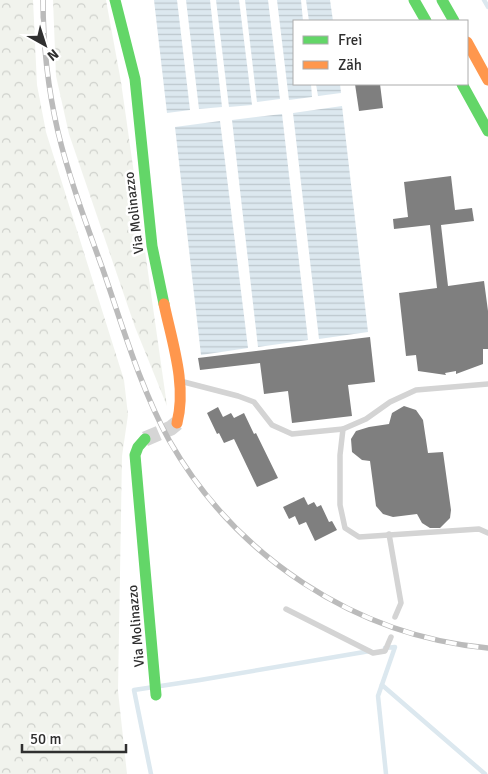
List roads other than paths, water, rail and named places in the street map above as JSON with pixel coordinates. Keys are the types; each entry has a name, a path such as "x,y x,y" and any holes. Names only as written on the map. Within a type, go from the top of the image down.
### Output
{"main road":[{"name":"Via Molinazzo","path":"115,0 135,79 152,246 180,381 180,412 177,423"},
{"path":"414,0 425,20"},
{"path":"442,0 453,20"},
{"path":"468,44 488,80"},
{"path":"463,85 488,131"},
{"name":"Via Molinazzo","path":"145,438 135,455 156,695"}],"lane":[{"path":"180,381 254,402 272,426 292,434 343,429 366,419 390,402 416,390 488,384"},
{"path":"343,429 340,455 340,505 345,528 359,537 479,529 488,533"},
{"path":"389,534 401,603 395,618"},
{"path":"286,609 372,654 385,651 391,637"}],"waterway":[{"path":"484,0 488,7"},
{"path":"385,648 395,647 378,696 386,774"},
{"path":"151,774 134,690 370,651"},
{"path":"382,685 485,774"}],"tunnel":[{"path":"145,439 171,428 177,423"}],"railway":[{"path":"43,0 45,50 51,99 62,149 132,355 149,399 169,440 196,482 228,520 264,554 303,583 346,608 391,627 439,640 488,648"}]}
